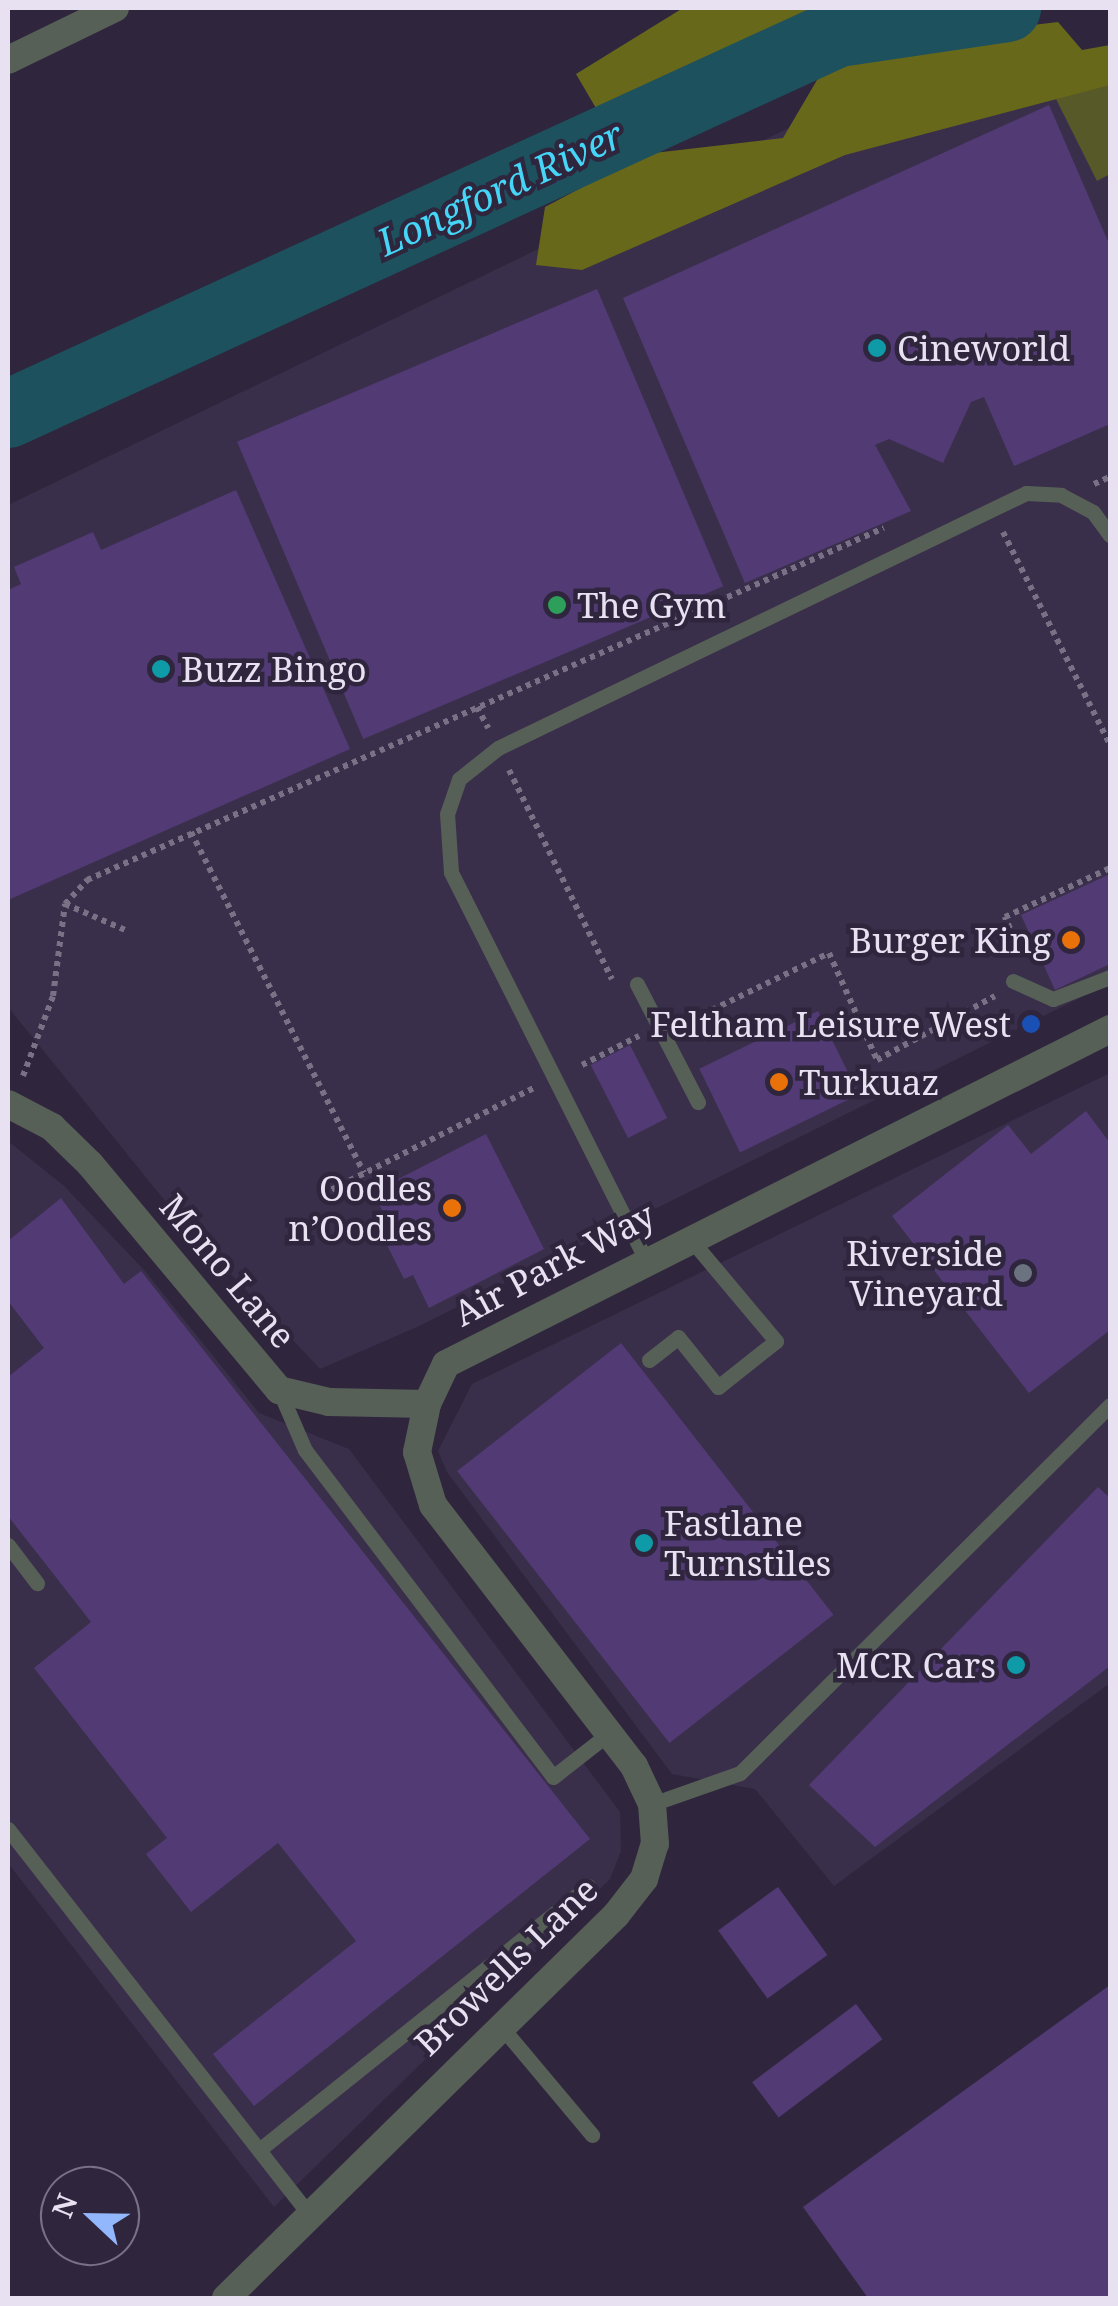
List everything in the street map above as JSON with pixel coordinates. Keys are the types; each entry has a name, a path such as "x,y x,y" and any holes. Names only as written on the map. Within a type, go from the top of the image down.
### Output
{"street":[{"path":"8,60 115,8"},
{"name":"Air Park Way","path":"652,1804 608,1734 433,1506 417,1452 427,1404 446,1364 688,1236 1110,1029"},
{"name":"Mono Lane","path":"14,1092 90,1164 279,1390 329,1402 427,1404"},
{"name":"Browells Lane","path":"226,2298 499,2024 616,1915 644,1880 654,1844 652,1804"}],"lane":[{"path":"645,1258 451,872 447,814 459,778 498,748 1026,493 1061,494 1093,512 1110,535"},
{"path":"1015,982 1053,1000 1110,976"},
{"path":"637,984 698,1102"},
{"path":"650,1360 678,1337 718,1387 776,1341 688,1236"},
{"path":"279,1390 306,1450 553,1777 608,1734"},
{"path":"652,1804 740,1772 1110,1405"},
{"path":"8,1545 36,1583"},
{"path":"8,1829 310,2214"},
{"path":"259,2150 588,1886"},
{"path":"499,2024 592,2135"}],"path":[{"path":"1089,486 1100,498"},
{"path":"993,510 1110,745"},
{"path":"14,1092 53,996 66,904 87,880 889,526"},
{"path":"477,707 620,993"},
{"path":"192,832 364,1173"},
{"path":"582,1064 829,953 876,1060 1030,976 1005,918 1110,868"},
{"path":"66,904 125,930"},
{"path":"634,1021 641,1035"},
{"path":"323,1194 540,1086"}],"shaded area":[{"path":"683,8 921,8 820,25 600,115 576,74"},
{"path":"1058,22 1082,50 1110,45 1110,85 845,155 582,270 536,265 545,207 645,154 783,138 817,80 857,46"},
{"path":"1110,56 1110,983 417,1327 320,1369 183,1223 8,1007 8,505 870,89"},
{"path":"1110,1073 1110,1683 834,1886 755,1789 672,1774 447,1472 438,1451 472,1384"},
{"path":"8,1141 64,1186 144,1270 259,1413 349,1449 620,1812 621,1851 610,1879 274,2207 8,1863"}],"green space":[{"path":"1110,85 1110,174 1097,181 1054,95"}],"building":[{"name":"Cineworld","path":"1049,105 1110,246 1110,424 1014,466 984,397 971,402 943,463 889,439 875,445 911,511 745,583 623,298"},
{"path":"597,289 723,586 363,739 237,442"},
{"name":"Buzz Bingo","path":"236,490 350,749 8,900 8,590 21,584 14,567 93,532 101,550"},
{"name":"Burger King","path":"1110,874 1110,964 1055,990 1021,915"},
{"name":"Turkuaz","path":"818,1011 859,1095 740,1152 699,1069"},
{"path":"630,1045 667,1118 628,1138 591,1065"},
{"name":"Riverside Vineyard","path":"1086,1111 1110,1143 1110,1330 1029,1393 892,1216 1008,1125 1031,1154"},
{"name":"Oodles n’Oodles","path":"486,1134 544,1249 429,1308 413,1275 404,1279 379,1229 389,1224 373,1192"},
{"path":"61,1198 124,1284 141,1271 590,1839 254,2106 213,2054 356,1941 278,1843 191,1912 146,1854 167,1838 34,1668 91,1622 8,1516 8,1377 44,1348 8,1301 8,1241"},
{"name":"Fastlane Turnstiles","path":"621,1343 833,1615 669,1743 457,1471"},
{"path":"1098,1487 1110,1498 1110,1666 875,1847 809,1785"},
{"path":"778,1887 827,1955 768,1998 718,1930"},
{"path":"1110,1985 1110,2298 868,2298 803,2207"},
{"path":"856,2004 882,2039 779,2117 752,2082"}],"waterway":[{"name":"Longford River","path":"8,414 838,33 1007,8"}],"place":[{"name":"Cineworld","path":"877,348"},
{"name":"The Gym","path":"557,605"},
{"name":"Buzz Bingo","path":"161,669"},
{"name":"Burger King","path":"1071,940"},
{"name":"Feltham Leisure West","path":"1031,1024"},
{"name":"Turkuaz","path":"779,1082"},
{"name":"Oodles n’Oodles","path":"452,1208"},
{"name":"Riverside Vineyard","path":"1023,1273"},
{"name":"Fastlane Turnstiles","path":"644,1543"},
{"name":"MCR Cars","path":"1016,1665"}]}
